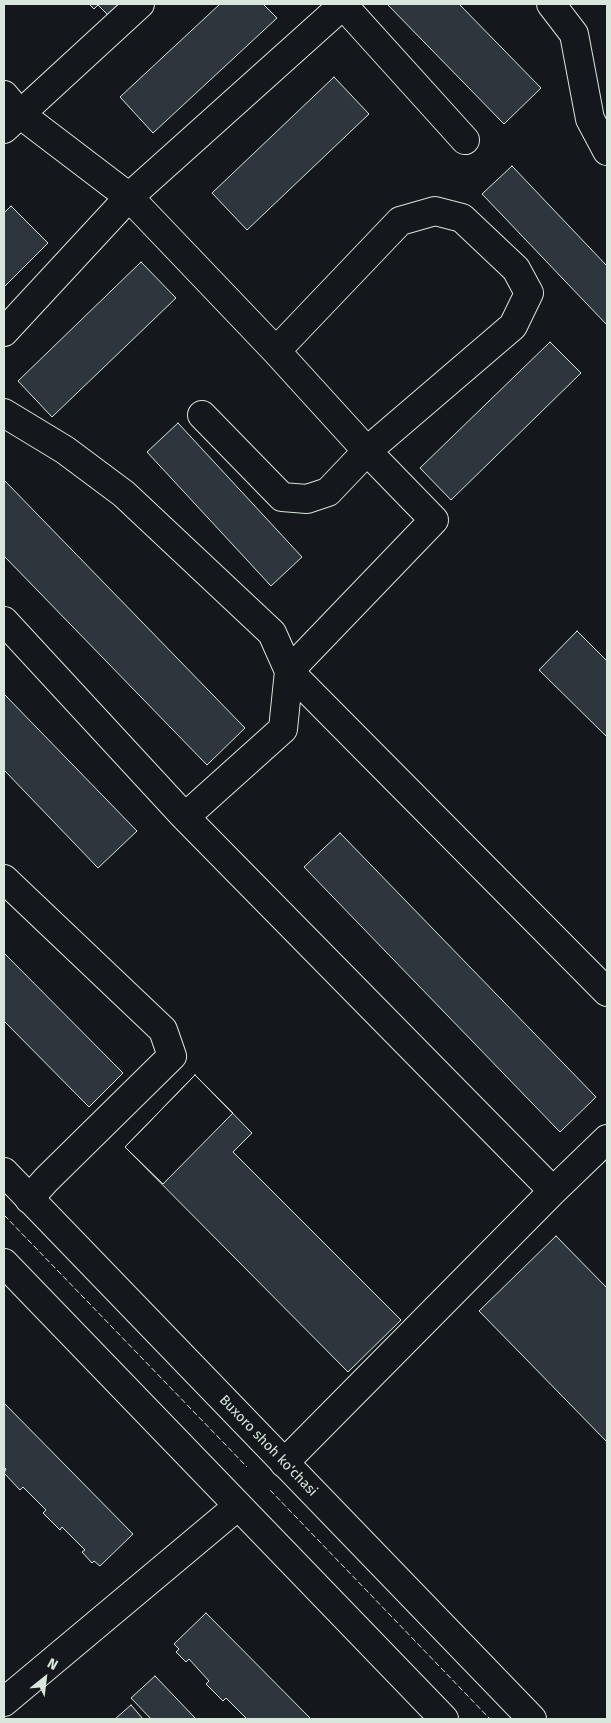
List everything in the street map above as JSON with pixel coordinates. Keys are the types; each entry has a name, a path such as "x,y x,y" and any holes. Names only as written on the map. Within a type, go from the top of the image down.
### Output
{"main road":[{"path":"140,4 9,113 129,197 434,520 289,671 282,729 185,817"},
{"path":"4,332 129,197 343,4 465,140"},
{"path":"551,4 574,34 590,119 607,151"},
{"path":"202,415 282,497 307,499 328,492 367,451 513,326 529,293 516,269 462,218 435,211 400,221 276,351"},
{"path":"4,413 66,450 124,494 272,632 289,671 607,992"},
{"path":"4,621 185,817 553,1191"},
{"path":"4,879 163,1030 172,1056 29,1199"},
{"path":"284,1463 553,1191 607,1139"},
{"name":"Buxoro shoh ko'chasi","path":"4,1172 532,1719"},
{"path":"4,1263 444,1719"},
{"path":"4,1702 238,1506"}],"building":[{"path":"89,4 132,4 114,21 98,5 94,9"},
{"path":"220,4 263,4 277,18 153,133 120,97"},
{"path":"387,4 459,4 541,88 504,124"},
{"path":"334,77 369,114 247,230 212,193"},
{"path":"512,166 607,266 607,325 482,194"},
{"path":"11,206 48,243 4,287 4,213"},
{"path":"141,262 176,298 52,417 18,381"},
{"path":"550,342 581,373 451,500 420,468"},
{"path":"178,423 302,557 271,586 147,452"},
{"path":"4,480 245,728 207,765 4,556"},
{"path":"577,631 607,661 607,737 539,670"},
{"path":"4,694 137,831 98,868 4,770"},
{"path":"340,833 596,1097 560,1132 304,867"},
{"path":"4,953 123,1073 89,1107 4,1021"},
{"path":"195,1075 252,1133 233,1152 401,1320 348,1372 125,1147"},
{"path":"195,1075 233,1113 163,1184 125,1147"},
{"path":"556,1236 607,1288 607,1442 479,1311"},
{"path":"4,1403 133,1534 100,1566 94,1561 92,1563 82,1552 85,1550 62,1527 60,1530 43,1513 46,1510 23,1487 20,1490 4,1473 6,1469 4,1467"},
{"path":"206,1613 311,1719 247,1719 226,1698 223,1701 206,1684 209,1681 189,1659 186,1662 176,1652 179,1649 174,1644"},
{"path":"155,1676 196,1719 151,1719 131,1698"},
{"path":"131,1705 143,1719 115,1719"}],"fence":[{"path":"4,1215 247,1467"},
{"path":"270,1490 490,1719"}]}
